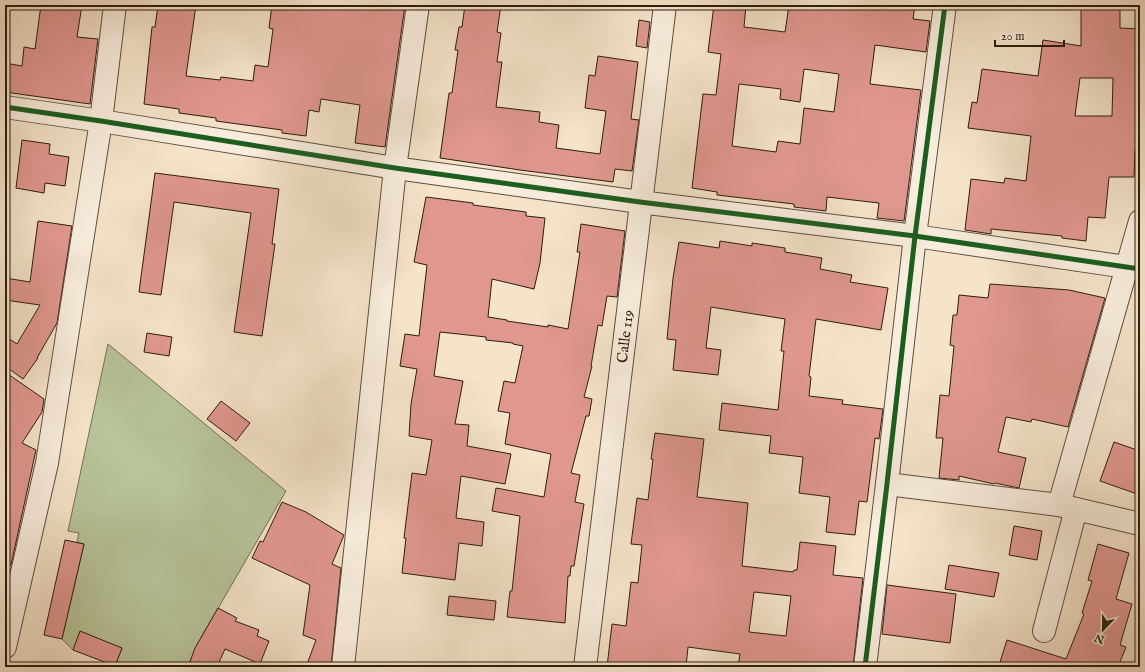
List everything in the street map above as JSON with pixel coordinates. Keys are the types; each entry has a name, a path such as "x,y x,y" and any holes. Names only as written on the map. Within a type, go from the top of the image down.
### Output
{"street":[{"path":"5,647 47,462 101,121 115,5"},
{"path":"343,667 395,168 418,5"},
{"name":"Calle 119","path":"585,667 665,5"},
{"path":"865,667 915,236 944,5"},
{"path":"5,107 395,168 640,202 915,236 1133,268"},
{"path":"1044,631 1068,507 1133,268 1140,221"},
{"path":"887,484 1068,507 1140,524"}],"green space":[{"path":"108,344 286,491 202,636 188,667 116,667 115,666 122,648 80,632 73,650 62,639 84,544 77,542 79,533 68,531"}],"building":[{"path":"41,5 82,5 77,37 98,39 90,104 5,92 5,63 22,66 24,47 35,49"},
{"path":"158,5 196,5 186,76 220,80 221,77 253,81 255,65 268,67 273,29 269,28 272,5 405,5 385,147 355,143 360,105 321,99 319,112 309,110 306,136 282,133 282,130 216,121 216,118 179,113 179,109 144,104 152,27 155,27"},
{"path":"465,5 501,5 497,32 501,33 497,62 502,62 496,107 540,112 539,122 559,125 556,148 600,154 606,111 585,108 589,75 595,76 598,56 638,62 631,119 639,120 632,171 615,169 613,182 440,158 449,93 452,93 458,50 455,50 459,27 462,27"},
{"path":"714,5 746,5 744,27 785,32 789,5 836,5 876,10 877,5 915,5 913,19 930,21 926,52 875,45 870,84 921,90 904,221 877,218 879,203 827,197 826,211 794,207 794,204 717,195 717,192 692,188 703,94 716,95 721,54 708,52","holes":["804,69 839,74 834,112 804,108 800,144 778,141 776,152 732,146 739,84 781,89 780,99 800,102"]},
{"path":"1081,5 1120,5 1120,28 1140,29 1139,150 1135,150 1134,177 1109,177 1105,218 1088,217 1086,241 1062,238 1062,236 991,229 991,234 965,230 971,179 1004,183 1005,178 1026,181 1031,136 968,128 972,102 977,103 982,69 1038,76 1043,40 1081,46","holes":["1080,78 1113,78 1112,116 1075,116"]},
{"path":"639,20 650,22 647,48 636,46"},
{"path":"22,140 50,144 49,154 69,157 65,186 45,183 44,193 16,188"},
{"path":"155,173 279,189 272,244 275,244 262,336 234,332 251,213 174,202 161,295 139,292"},
{"path":"426,197 526,212 526,216 545,218 540,263 534,289 492,279 488,317 507,321 548,327 548,325 568,329 580,252 577,252 581,224 625,231 617,297 607,296 602,326 598,325 592,366 584,397 592,399 589,416 586,416 571,473 580,475 575,502 584,504 574,566 571,566 570,576 568,576 565,623 507,617 510,591 512,591 520,516 492,511 496,488 544,497 551,454 505,444 510,413 498,411 504,381 515,383 523,346 513,343 486,340 486,337 440,332 434,376 463,381 455,424 469,425 467,446 511,454 505,484 461,476 456,518 484,522 482,546 459,543 455,580 402,573 406,538 404,538 412,473 426,475 432,440 409,436 411,404 417,369 400,366 405,334 419,336 427,265 414,262"},
{"path":"38,221 72,226 57,323 38,358 23,379 5,366 5,336 17,344 40,305 5,300 5,278 30,282"},
{"path":"720,241 752,246 752,243 785,248 785,252 822,258 820,269 852,275 850,282 888,288 881,330 816,319 809,376 811,377 809,396 843,400 842,404 883,409 879,439 875,438 867,502 859,501 855,535 826,532 830,497 799,493 803,457 769,453 771,436 719,430 722,403 778,410 784,351 781,351 785,319 711,307 706,348 721,350 718,375 673,370 676,340 667,339 673,278 679,242 719,248"},
{"path":"990,284 1069,290 1105,298 1068,427 1032,419 1031,422 1006,417 998,452 1026,458 1019,488 959,476 959,480 939,478 943,438 936,438 940,395 949,396 954,346 950,345 953,315 957,315 959,295 988,298"},
{"path":"147,333 172,337 169,356 144,352"},
{"path":"5,372 44,399 42,412 22,443 36,450 11,565 5,565"},
{"path":"221,401 250,423 236,441 207,419"},
{"path":"655,433 704,439 697,497 748,503 742,566 793,572 794,570 797,570 800,542 836,546 833,575 863,578 853,667 738,667 740,654 688,647 686,667 607,667 612,624 626,626 631,582 638,583 642,545 631,544 637,498 648,500 653,459 651,459","holes":["754,592 791,596 786,636 749,632"]},
{"path":"1114,442 1140,451 1140,495 1100,481"},
{"path":"282,502 306,512 344,535 332,564 341,568 331,667 306,667 316,640 303,635 310,585 252,558 260,541 263,542"},
{"path":"1014,526 1042,531 1037,560 1009,555"},
{"path":"65,540 84,544 62,639 44,635"},
{"path":"1098,544 1129,553 1116,599 1132,604 1120,645 1126,647 1118,667 1015,667 1000,662 1007,640 1066,659 1084,614 1082,613 1092,581 1088,580"},
{"path":"949,565 999,573 994,597 945,589"},
{"path":"887,585 956,594 950,643 882,634"},
{"path":"449,596 496,601 494,620 447,615"},
{"path":"218,608 237,618 235,621 259,630 257,636 269,641 260,664 225,649 217,667 188,667 195,648"},
{"path":"80,631 122,648 115,666 73,650"}],"cycle path":[{"path":"865,667 915,236 945,5"},
{"path":"5,107 395,168 640,202 915,236 1140,269"}]}
